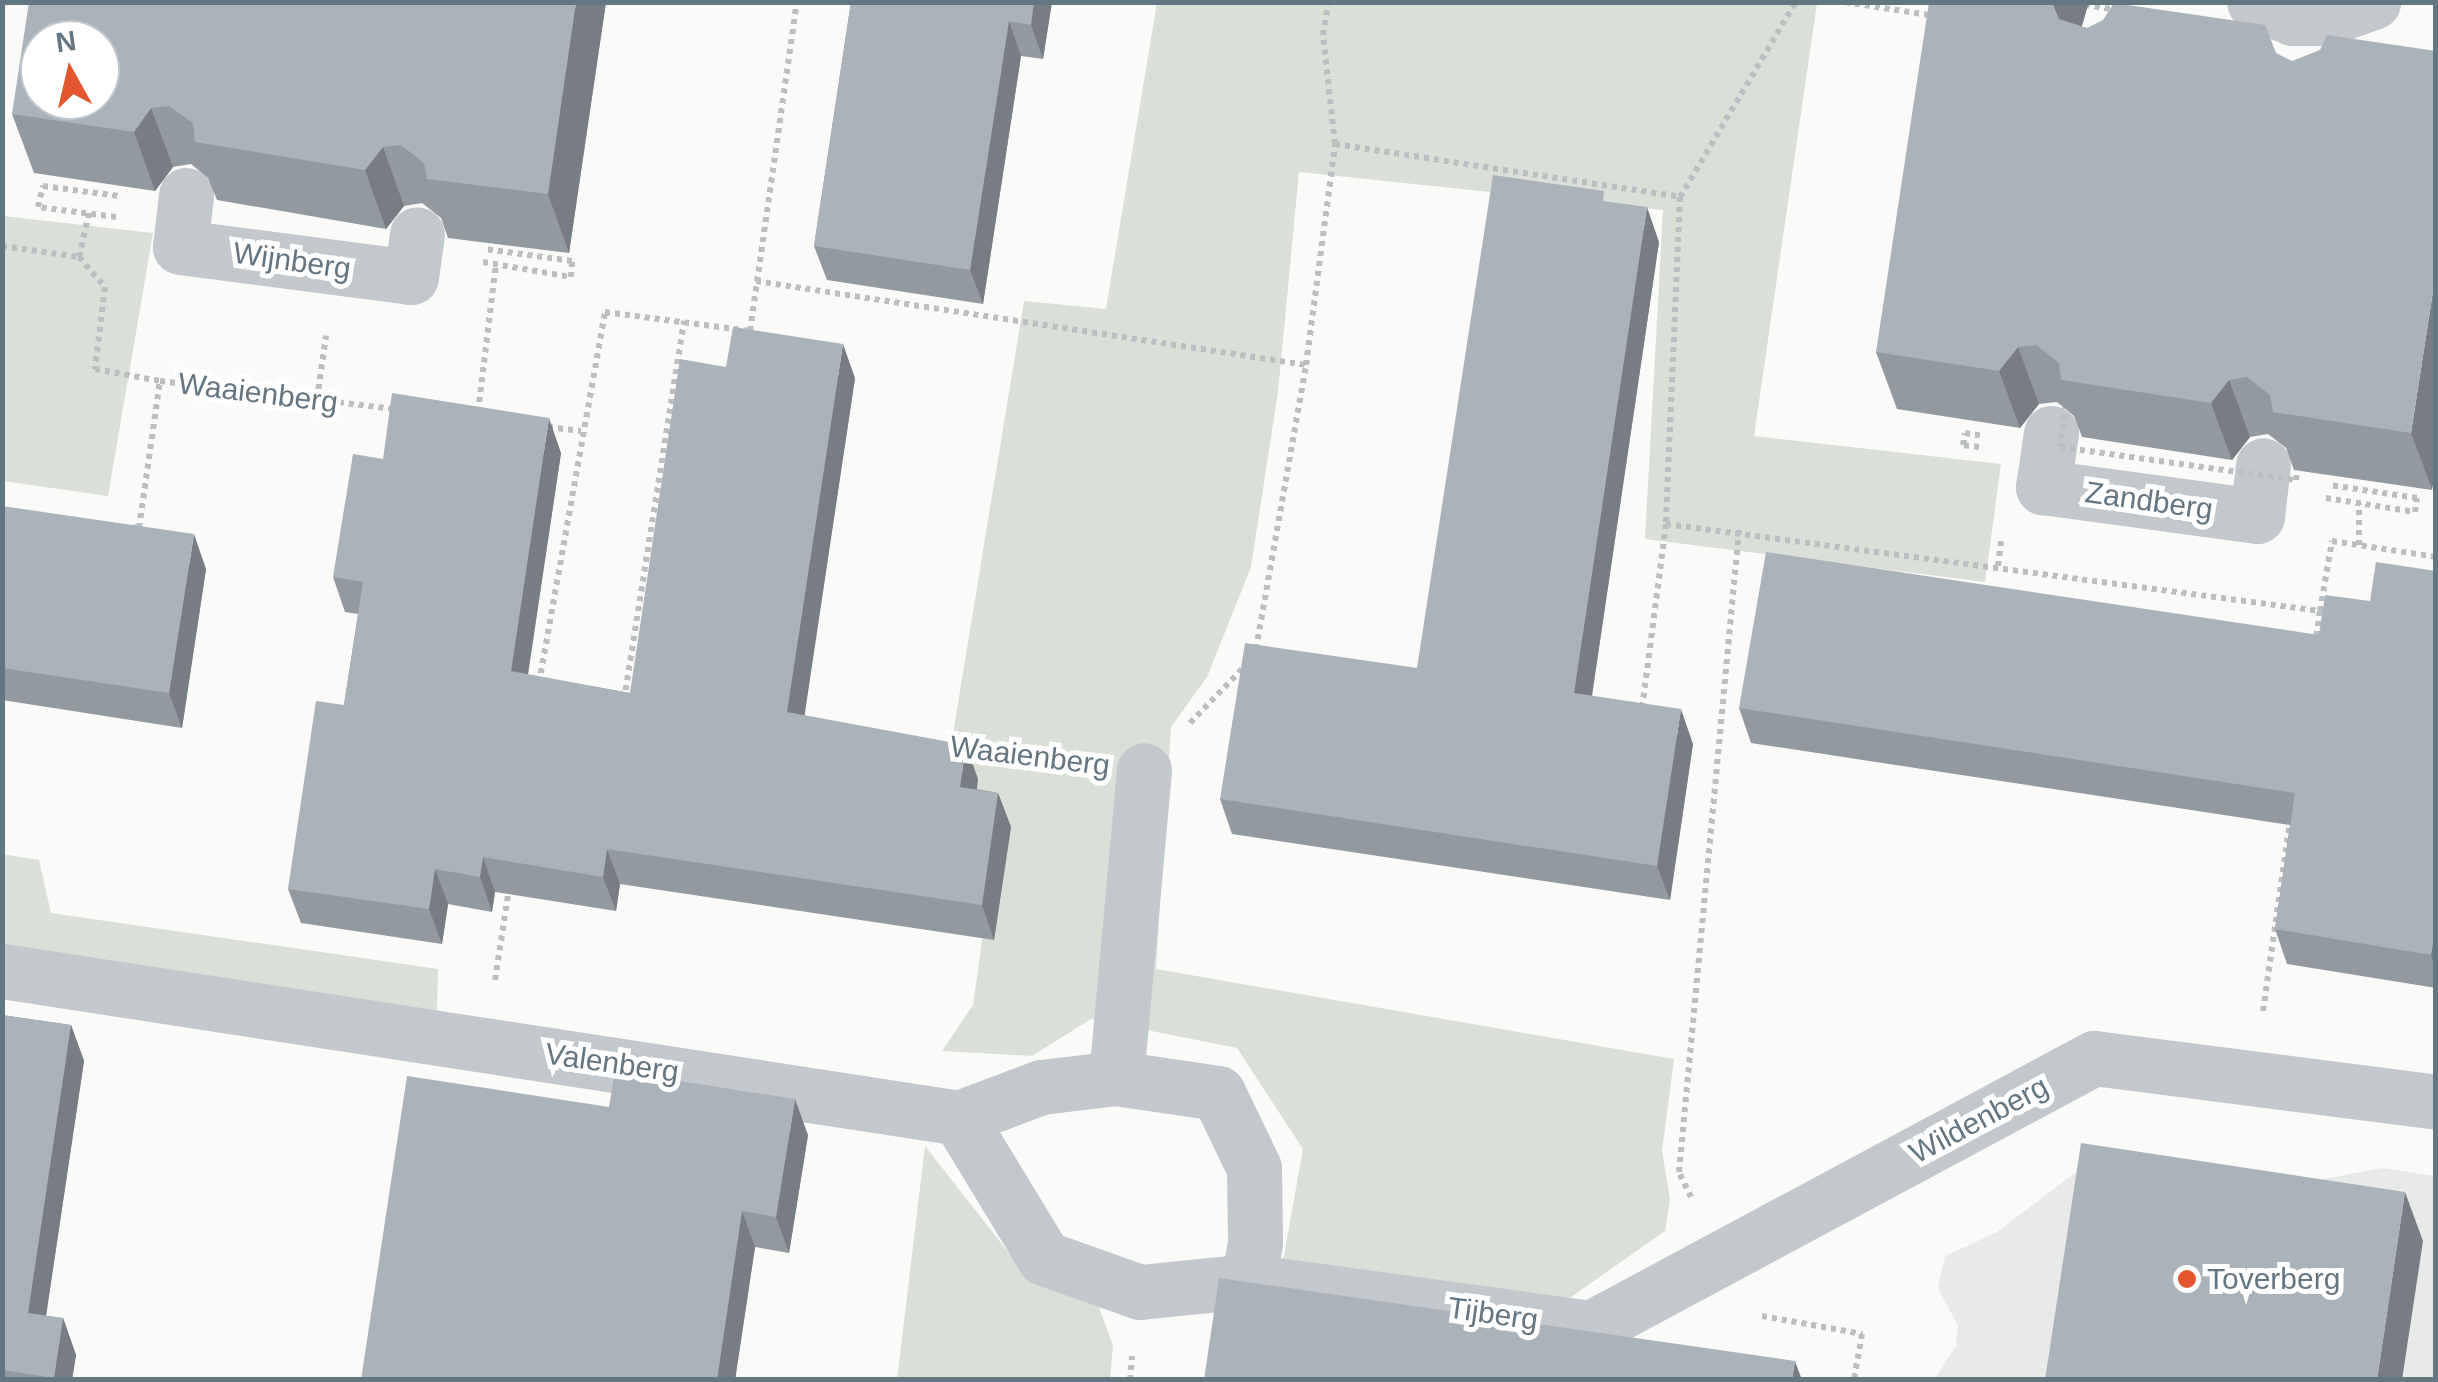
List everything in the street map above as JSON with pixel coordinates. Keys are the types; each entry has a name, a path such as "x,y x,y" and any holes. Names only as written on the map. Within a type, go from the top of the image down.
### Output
{"street":[{"path":"2254,2 2292,18 2350,10"},
{"path":"2318,75 2350,10"},
{"name":"Wijnberg","path":"186,195 180,246 411,278 416,243"},
{"name":"Zandberg","path":"2059,411 2043,487 2257,516 2284,480"},
{"name":"Waaienberg","path":"1116,1078 1144,770"},
{"name":"Valenberg","path":"2,971 960,1118"},
{"name":"Wildenberg","path":"1722,1257 2094,1058 2253,1078"},
{"path":"960,1118 1041,1087 1116,1078 1218,1093 1254,1168 1256,1243 1248,1280"},
{"path":"2253,1078 2436,1102"},
{"name":"Tijberg","path":"960,1118 1044,1258 1140,1292 1248,1280 1591,1328 1722,1257"}],"path":[{"path":"536,697 605,312 750,331 798,2"},
{"path":"1144,770 1254,657 1306,365 1336,144 1323,35 1328,2"},
{"path":"1623,708 1642,710 1666,524 1680,198 1796,2"},
{"path":"1844,2 1956,20"},
{"path":"2065,2 2121,6 2118,29"},
{"path":"1336,144 1680,198"},
{"path":"79,257 89,213"},
{"path":"416,243 496,264 571,277 572,261 476,248"},
{"path":"2,246 79,257 106,287 94,368 160,381"},
{"path":"477,418 496,264"},
{"path":"756,281 1306,365"},
{"path":"623,706 684,321"},
{"name":"Waaienberg","path":"120,525 139,528 160,381 406,410"},
{"path":"2059,411 2060,447 2416,498 2415,512 2359,503 2284,480"},
{"path":"460,416 495,420"},
{"path":"529,424 581,431"},
{"path":"2358,545 2359,503"},
{"path":"1666,524 1739,530 2320,611"},
{"path":"1739,530 1678,1172 1722,1257 1713,1307 1862,1334 1854,1380"},
{"path":"2314,650 2332,541 2436,557"},
{"path":"606,704 642,708"},
{"name":"Waaienberg","path":"951,746 1144,770"},
{"path":"2253,1078 2292,806"},
{"path":"486,1046 511,872"}],"shaded area":[{"path":"1157,3 1817,3 1754,436 2001,464 1985,582 1645,539 1663,210 1299,172 1278,392 1251,567 1207,677 1171,727 1156,969 1674,1059 1662,1151 1670,1199 1665,1231 1564,1302 1283,1261 1303,1149 1237,1048 1091,1019 1032,1056 942,1051 973,1005 998,828 949,758 1024,301 1106,309"},
{"path":"3,216 153,233 108,496 3,481"},
{"path":"2,854 39,860 51,913 438,969 437,1011 3,946"},
{"path":"925,1146 1033,1284 1096,1299 1113,1346 1110,1379 897,1380"},
{"name":"Toverberg","path":"2091,1161 2270,1189 2382,1168 2435,1176 2435,1379 1934,1380 1956,1346 1958,1326 1938,1288 1945,1256 1997,1232"}],"building":[{"path":"29,2 576,2 548,194 427,179 424,163 401,145 383,147 365,170 195,142 193,123 169,106 151,108 134,132 53,120 120,120 120,20 26,20"},
{"path":"851,2 1034,2 1031,25 1009,21 970,270 814,246"},
{"path":"1929,2 2052,2 2059,19 2087,28 2103,20 2114,3 2265,25 2276,53 2292,61 2320,50 2327,35 2436,51 2436,272 2411,433 2273,412 2270,395 2247,377 2229,380 2211,403 2061,380 2059,363 2036,345 2018,347 1999,371 1876,352"},
{"path":"20,61 20,115 12,114"},
{"path":"1493,175 1604,191 1603,201 1647,207 1574,693 1681,709 1657,866 1220,799 1245,643 1417,668"},
{"path":"733,327 843,344 787,712 966,745 960,787 998,793 982,905 607,849 603,877 483,857 480,877 435,869 429,909 288,889 316,701 344,705 363,582 333,577 353,454 383,459 392,393 549,418 511,671 630,693 680,359 726,367"},
{"path":"2,506 194,534 169,693 2,668"},
{"path":"1766,552 2319,635 2325,595 2370,601 2376,562 2436,571 2436,925 2431,955 2275,929 2295,793 1739,708"},
{"path":"2,1015 71,1025 28,1313 63,1318 54,1378 2,1370"},
{"path":"615,1071 795,1099 776,1217 742,1211 717,1380 361,1380 407,1076 609,1107"},
{"name":"Toverberg","path":"2081,1143 2405,1192 2377,1380 2045,1380"},
{"path":"1219,1278 1795,1361 1792,1380 1204,1380"}],"place":[{"name":"Toverberg","path":"2187,1279"}]}
